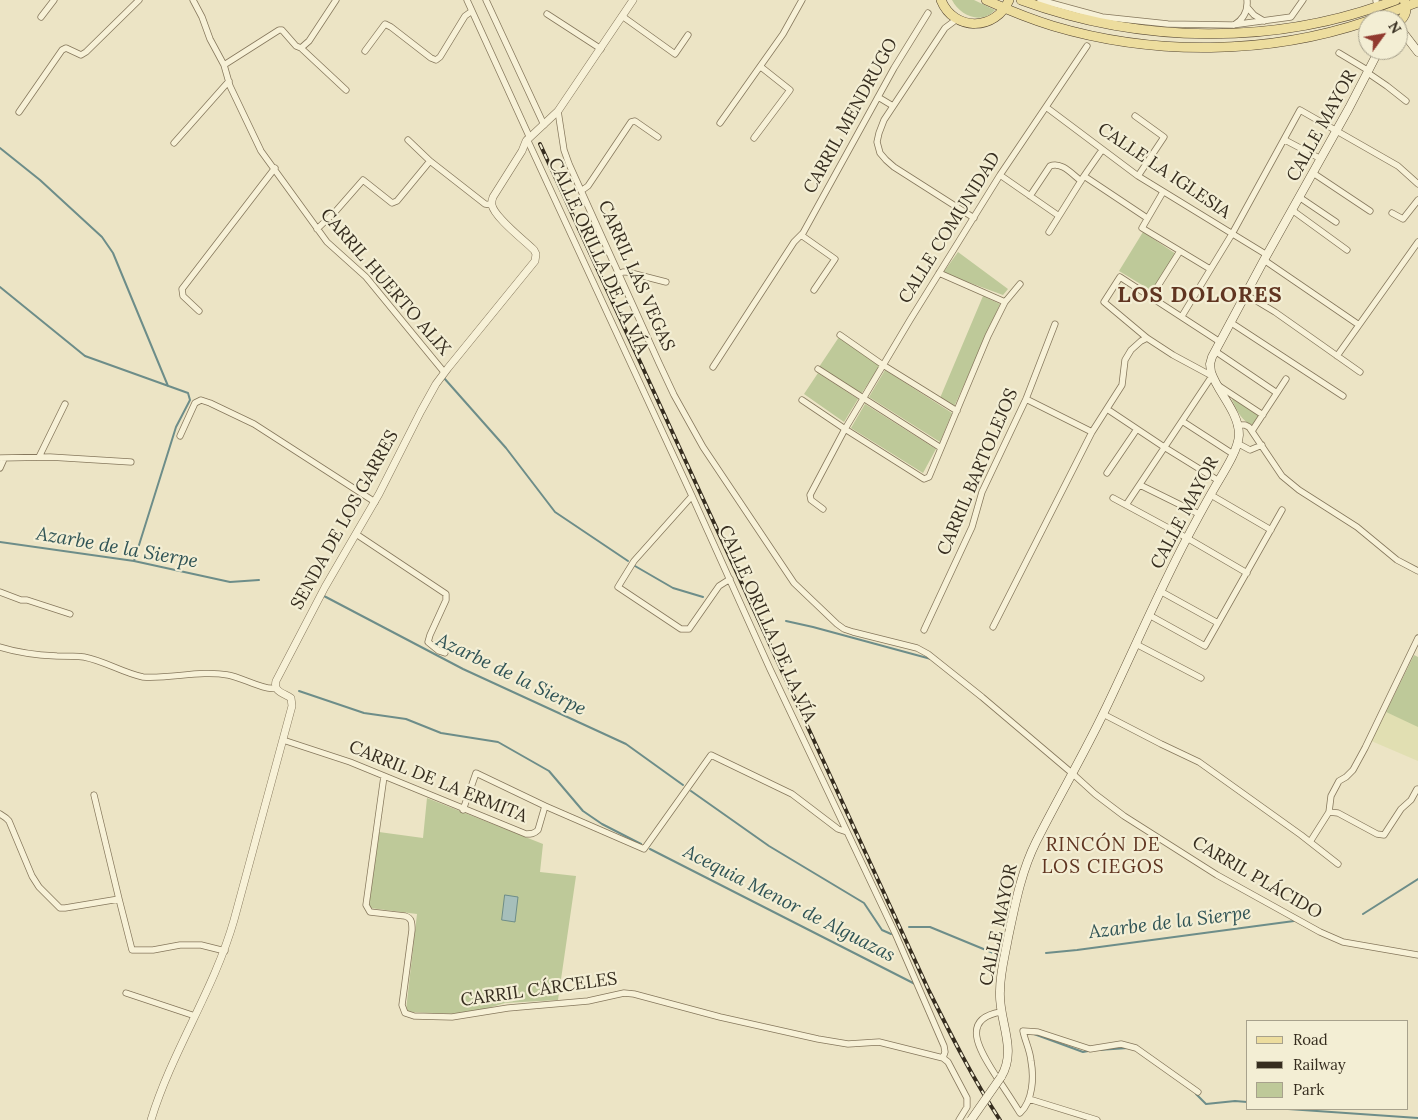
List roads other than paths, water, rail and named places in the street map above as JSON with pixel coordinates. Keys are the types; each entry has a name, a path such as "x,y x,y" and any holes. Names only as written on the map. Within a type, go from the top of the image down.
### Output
{"main road":[{"path":"941,0 948,12 957,19 971,23 986,22 995,18 1007,4"},
{"path":"986,0 1007,4 1053,26 1112,39 1160,45 1236,47 1297,39 1358,24"},
{"path":"1020,0 1088,21 1148,31 1187,34 1234,33 1295,28 1336,19 1376,2 1396,0"},
{"path":"1392,10 1405,3 1418,2"},
{"path":"1408,37 1418,51"},
{"name":"CALLE MAYOR","path":"971,1120 1002,1077 1008,1064 1008,1042 1000,1009 1003,964 1024,873 1036,842 1073,774 1160,592 1237,444 1239,432 1234,416 1216,385 1210,364 1230,322 1374,60"}],"street":[{"path":"41,17 54,0"},
{"path":"19,112 62,50 66,48 81,55 86,52 139,0"},
{"name":"CARRIL HUERTO ALIX","path":"193,0 224,65 229,81 258,145 330,246 366,277 444,372"},
{"path":"302,48 309,41 336,0"},
{"name":"CALLE ORILLA DE LA VÍA","path":"467,0 770,669 927,1005 944,1046 943,1058 948,1062 967,1098 967,1107 960,1120"},
{"path":"486,0 544,125"},
{"path":"408,140 430,161 485,204 492,205 493,197 528,138 558,111 633,0"},
{"path":"720,123 784,34 802,0"},
{"path":"1040,0 1102,17 1130,21 1168,24 1234,25 1291,17 1303,0"},
{"path":"1234,25 1246,13 1247,3"},
{"path":"1247,3 1254,15 1264,21"},
{"path":"365,51 385,24 391,26 436,60 440,57 465,16 472,11"},
{"path":"945,28 948,12"},
{"name":"CARRIL MENDRUGO","path":"713,368 794,242 801,235 894,68 928,13"},
{"path":"547,14 600,49"},
{"path":"622,16 675,54 688,35"},
{"path":"957,19 945,28 893,106 878,132 877,142 880,153 894,166 974,218"},
{"path":"224,65 279,30 282,30 296,46 302,48 346,90"},
{"name":"CALLE COMUNIDAD","path":"822,509 811,500 810,496 845,429 1000,175 1087,46"},
{"path":"1339,53 1369,72 1406,101"},
{"path":"754,138 790,90 761,67"},
{"path":"174,143 229,81"},
{"path":"878,97 893,106"},
{"name":"CALLE LA IGLESIA","path":"1046,108 1138,176 1232,234 1359,324"},
{"path":"1182,316 1232,234 1300,110 1398,166 1418,184"},
{"name":"CARRIL LAS VEGAS","path":"558,111 564,150 666,379 704,447 784,571 830,619 844,629 917,648 928,654 1073,774"},
{"path":"1134,116 1164,137 1138,176"},
{"path":"581,191 588,186 630,122 635,122 658,137"},
{"path":"1285,140 1321,159"},
{"path":"1049,232 1082,178 1102,150"},
{"path":"317,229 363,180 392,204 397,202 430,161"},
{"path":"1030,196 1050,166 1052,164 1059,165 1147,218"},
{"path":"199,311 183,296 182,289 275,168"},
{"path":"1313,172 1370,211"},
{"path":"1000,175 1059,216"},
{"path":"1163,192 1142,228 1210,269"},
{"path":"1300,197 1336,222"},
{"path":"1392,213 1403,219 1418,200"},
{"name":"SENDA DE LOS GARRES","path":"275,688 276,681 325,587 375,502 421,410 444,372 533,265 536,258 534,250 500,217 492,205"},
{"path":"1292,210 1347,250"},
{"path":"801,235 835,259 814,290"},
{"path":"1337,356 1418,242"},
{"path":"1152,296 1180,251"},
{"path":"618,274 627,272 666,282"},
{"path":"939,273 1005,302"},
{"path":"1126,506 1212,376 1173,355 1147,338 1104,302 1120,277 1152,296 1220,342"},
{"path":"802,400 924,479 929,476 988,336 1005,302 1020,284"},
{"path":"1246,294 1275,312 1360,372"},
{"path":"1230,322 1343,396"},
{"name":"CARRIL BARTOLEJOS","path":"924,630 972,527 982,492 1026,399 1055,324"},
{"path":"840,335 883,365 956,411"},
{"path":"994,627 1092,432 1122,385 1125,360 1130,350 1147,338"},
{"path":"1215,352 1278,393"},
{"path":"818,369 941,448"},
{"path":"1252,431 1286,379"},
{"path":"1216,385 1263,415"},
{"path":"1026,399 1092,432"},
{"path":"180,436 195,403 201,400 210,403 254,424 375,502"},
{"path":"39,457 65,404"},
{"path":"1107,408 1218,481"},
{"path":"1182,421 1233,454"},
{"path":"1237,425 1245,425 1252,431 1282,476 1289,483 1358,527 1397,560 1418,571"},
{"path":"1107,473 1137,429"},
{"path":"1237,444 1250,450 1262,445"},
{"path":"0,468 2,458 50,456 131,462"},
{"path":"1140,484 1200,514"},
{"path":"1211,495 1271,530"},
{"path":"692,496 634,561 618,587 681,629 689,629 715,590 722,583 730,579"},
{"path":"1113,498 1247,572"},
{"path":"1149,615 1206,646 1282,510"},
{"path":"356,534 446,594 446,600 428,642 445,653"},
{"path":"0,592 70,614"},
{"path":"1160,592 1218,624"},
{"path":"1310,842 1329,812 1331,796 1339,781 1352,770 1361,755 1418,638"},
{"path":"1136,644 1201,678"},
{"path":"0,647 32,654 78,656 92,659 135,676 143,677 224,674 244,679 267,689 275,688 290,697 292,701 225,951 164,1086 152,1120"},
{"path":"1103,714 1200,762 1338,864"},
{"name":"CARRIL DE LA ERMITA","path":"283,740 350,762 463,810 526,834 535,833 538,830 545,806 644,849 711,755 792,794 838,828 847,832"},
{"path":"463,810 476,773 545,806"},
{"name":"CARRIL PLÁCIDO","path":"1073,774 1124,816 1217,875 1320,932 1343,942 1418,955"},
{"name":"CARRIL CÁRCELES","path":"384,776 366,905 370,912 405,916 412,922 402,1005 403,1010 408,1015 452,1017 508,1008 588,1001 624,993 720,1017 818,1038 848,1044 879,1042 943,1058"},
{"path":"1329,812 1338,814 1378,834 1384,835 1401,809 1411,800 1416,789 1418,789"},
{"path":"94,795 132,950 152,950 180,945 201,945 225,951"},
{"path":"0,814 6,818 32,876 39,887 60,908 119,899"},
{"path":"126,992 195,1016"},
{"path":"1000,1009 981,1021 976,1032 977,1041 983,1055 1025,1120"},
{"path":"1020,1113 1029,1099 1032,1080 1029,1051 1023,1031 1038,1032 1090,1049 1121,1044 1136,1048 1198,1092"},
{"path":"1029,1099 1097,1120"}],"water":[{"path":"505,895 518,897 515,922 502,920"}],"waterway":[{"path":"0,148 40,180 102,237 113,253 168,386"},
{"path":"0,287 85,356 188,393 190,400 176,427 134,561"},
{"path":"444,378 506,448 555,512 628,561"},
{"name":"Azarbe de la Sierpe","path":"0,542 134,561 230,582 259,580"},
{"path":"635,566 673,588 703,597"},
{"name":"Azarbe de la Sierpe","path":"324,596 463,669 626,744 683,785"},
{"path":"786,621 931,659"},
{"name":"Acequia Menor de Alguazas","path":"299,691 364,713 406,719 441,733 498,742 549,771 583,811 602,824 641,844"},
{"name":"Azarbe de la Sierpe","path":"691,791 769,846 864,903 882,930 891,934"},
{"name":"Acequia Menor de Alguazas","path":"650,849 915,984"},
{"name":"Azarbe de la Sierpe","path":"1363,914 1418,879"},
{"name":"Azarbe de la Sierpe","path":"1046,953 1294,921"},
{"name":"Azarbe de la Sierpe","path":"909,927 930,927 998,955"},
{"name":"Acequia Menor de Alguazas","path":"1034,1034 1083,1052 1088,1051"},
{"name":"Acequia Menor de Alguazas","path":"1098,1050 1128,1048"},
{"name":"Acequia Menor de Alguazas","path":"1196,1094 1206,1104 1246,1102"},
{"name":"Acequia Menor de Alguazas","path":"1302,1110 1418,1118"}],"railway":[{"path":"540,144 929,991 971,1073 1000,1120"}],"district":[{"name":"LOS DOLORES","path":"1200,296"},
{"name":"RINCÓN DE LOS CIEGOS","path":"1103,857"}]}
